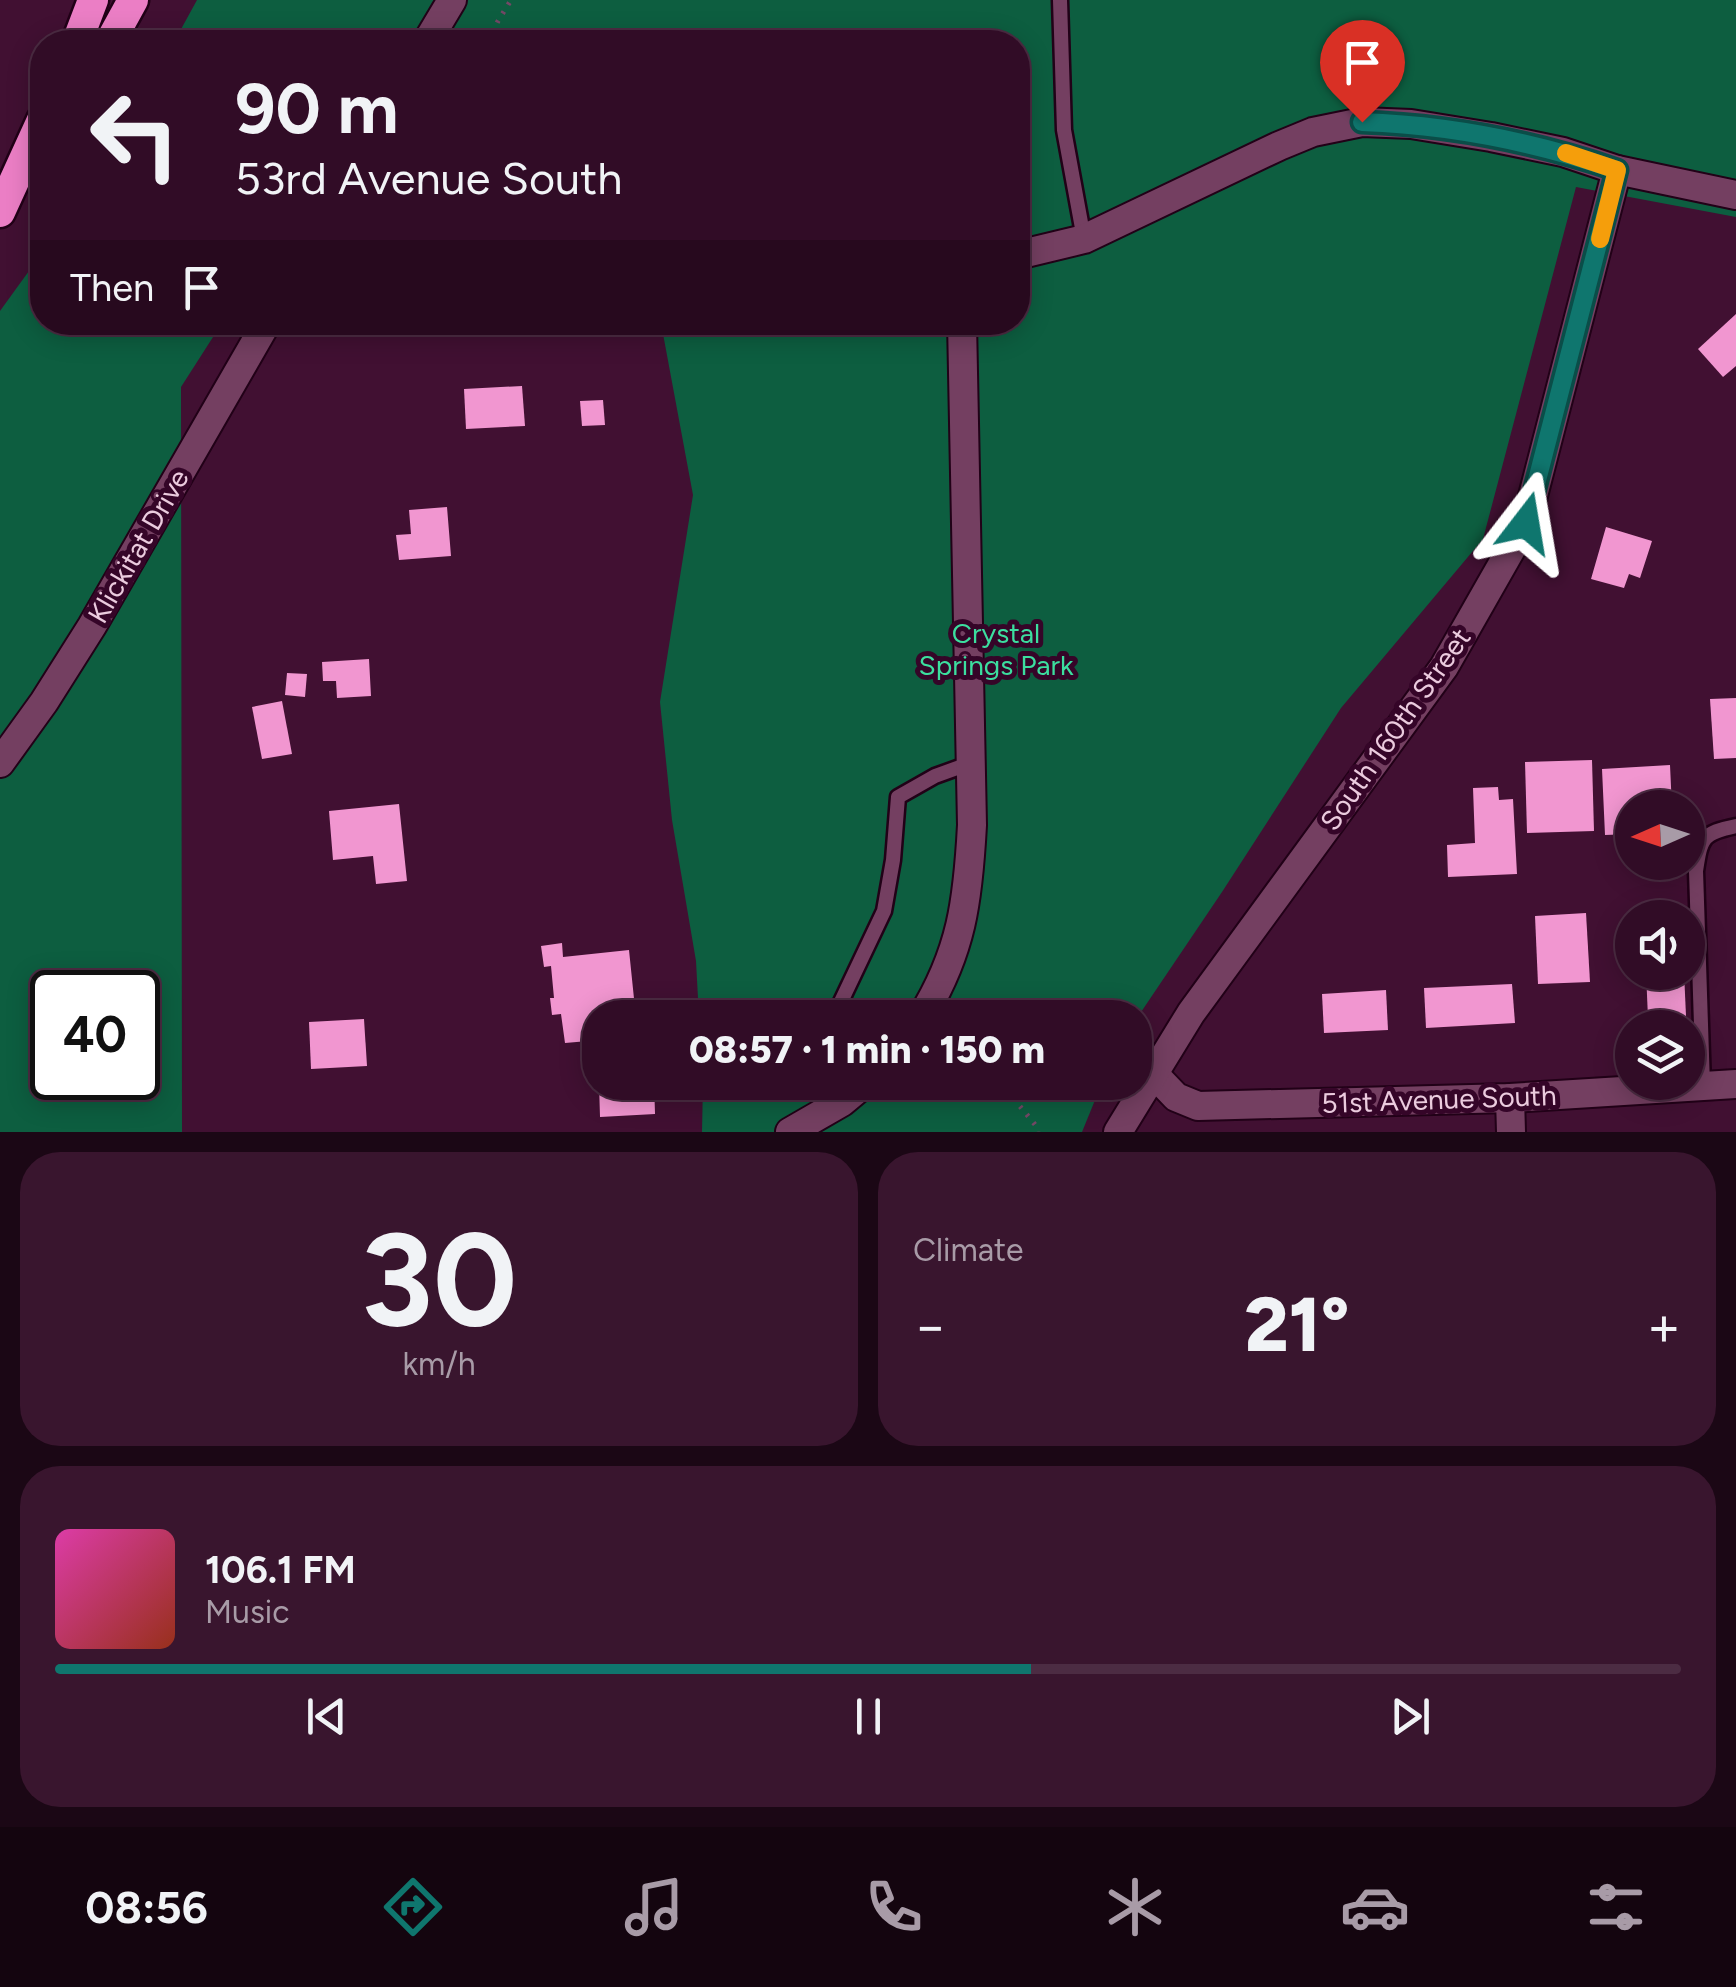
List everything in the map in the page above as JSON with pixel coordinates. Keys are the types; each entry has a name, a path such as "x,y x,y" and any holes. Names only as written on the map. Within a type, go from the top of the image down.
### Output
{"highway":[{"path":"82,30 93,0"},
{"path":"117,30 133,0"},
{"path":"0,212 30,146"},
{"path":"0,227 30,178"}],"street":[{"path":"435,30 452,0"},
{"path":"1030,251 1084,239 1279,146 1314,132 1362,122 1411,124 1563,152 1617,170 1736,195"},
{"name":"South 160th Street","path":"1118,1132 1190,1014 1444,668 1526,523 1617,170"},
{"name":"Klickitat Drive","path":"0,763 92,626 260,335"},
{"path":"932,1000 955,947 969,887 972,825 962,335"},
{"name":"51st Avenue South","path":"1153,1073 1176,1097 1198,1106 1615,1091"},
{"name":"51st Avenue South","path":"1705,1086 1736,1084"},
{"path":"1510,1098 1511,1132"},
{"path":"790,1132 844,1100"}],"lane":[{"path":"1060,0 1064,130 1084,239"},
{"path":"842,1000 884,911 898,797 935,776 971,763"},
{"path":"1701,1010 1696,871 1700,845 1710,833 1736,826"}],"path":[{"path":"494,30 511,0"},
{"path":"1015,1100 1038,1132"}],"green space":[{"name":"Crystal Springs Park","path":"197,0 1736,0 1736,217 1576,187 1483,539 1341,708 1149,1000 698,1000 696,961 672,820 660,702 693,495 663,335 1030,335 1030,30 181,30"},
{"path":"30,270 30,335 214,335 181,387 182,1132 0,1132 0,311"},
{"path":"703,1100 1095,1100 1082,1132 702,1132"}],"building":[{"path":"1736,314 1736,366 1723,377 1698,349"},
{"path":"522,386 525,426 466,429 464,389"},
{"path":"603,400 605,425 582,426 580,401"},
{"path":"447,507 451,556 399,560 396,535 411,534 409,510"},
{"path":"1606,527 1652,541 1640,578 1629,574 1624,588 1591,579"},
{"path":"369,659 371,696 337,698 336,681 323,681 322,662"},
{"path":"287,673 307,674 305,697 285,695"},
{"path":"1736,698 1736,758 1714,759 1710,699"},
{"path":"282,701 292,754 262,759 252,707"},
{"path":"1592,760 1594,831 1527,833 1525,762"},
{"path":"1670,765 1671,790 1615,790 1615,835 1605,835 1602,769"},
{"path":"1498,787 1499,800 1513,799 1517,874 1448,877 1447,845 1475,843 1473,788"},
{"path":"399,804 407,881 376,884 373,856 333,860 329,811"},
{"path":"1586,913 1590,982 1538,984 1535,916"},
{"path":"562,943 563,957 629,950 634,1000 582,1000 582,1042 565,1043 561,1014 552,1015 551,966 544,967 541,946"},
{"path":"1512,984 1515,1023 1426,1028 1424,988"},
{"path":"1386,990 1388,1030 1324,1033 1322,994"},
{"path":"1647,990 1685,990 1686,1010 1648,1010"},
{"path":"364,1019 367,1066 311,1069 309,1022"},
{"path":"599,1100 655,1100 655,1114 600,1117"}],"slow traffic":[{"path":"1566,153 1617,170 1600,239"}],"route":[{"path":"1362,122 1411,124 1491,138 1563,152 1617,170 1526,523"}]}
